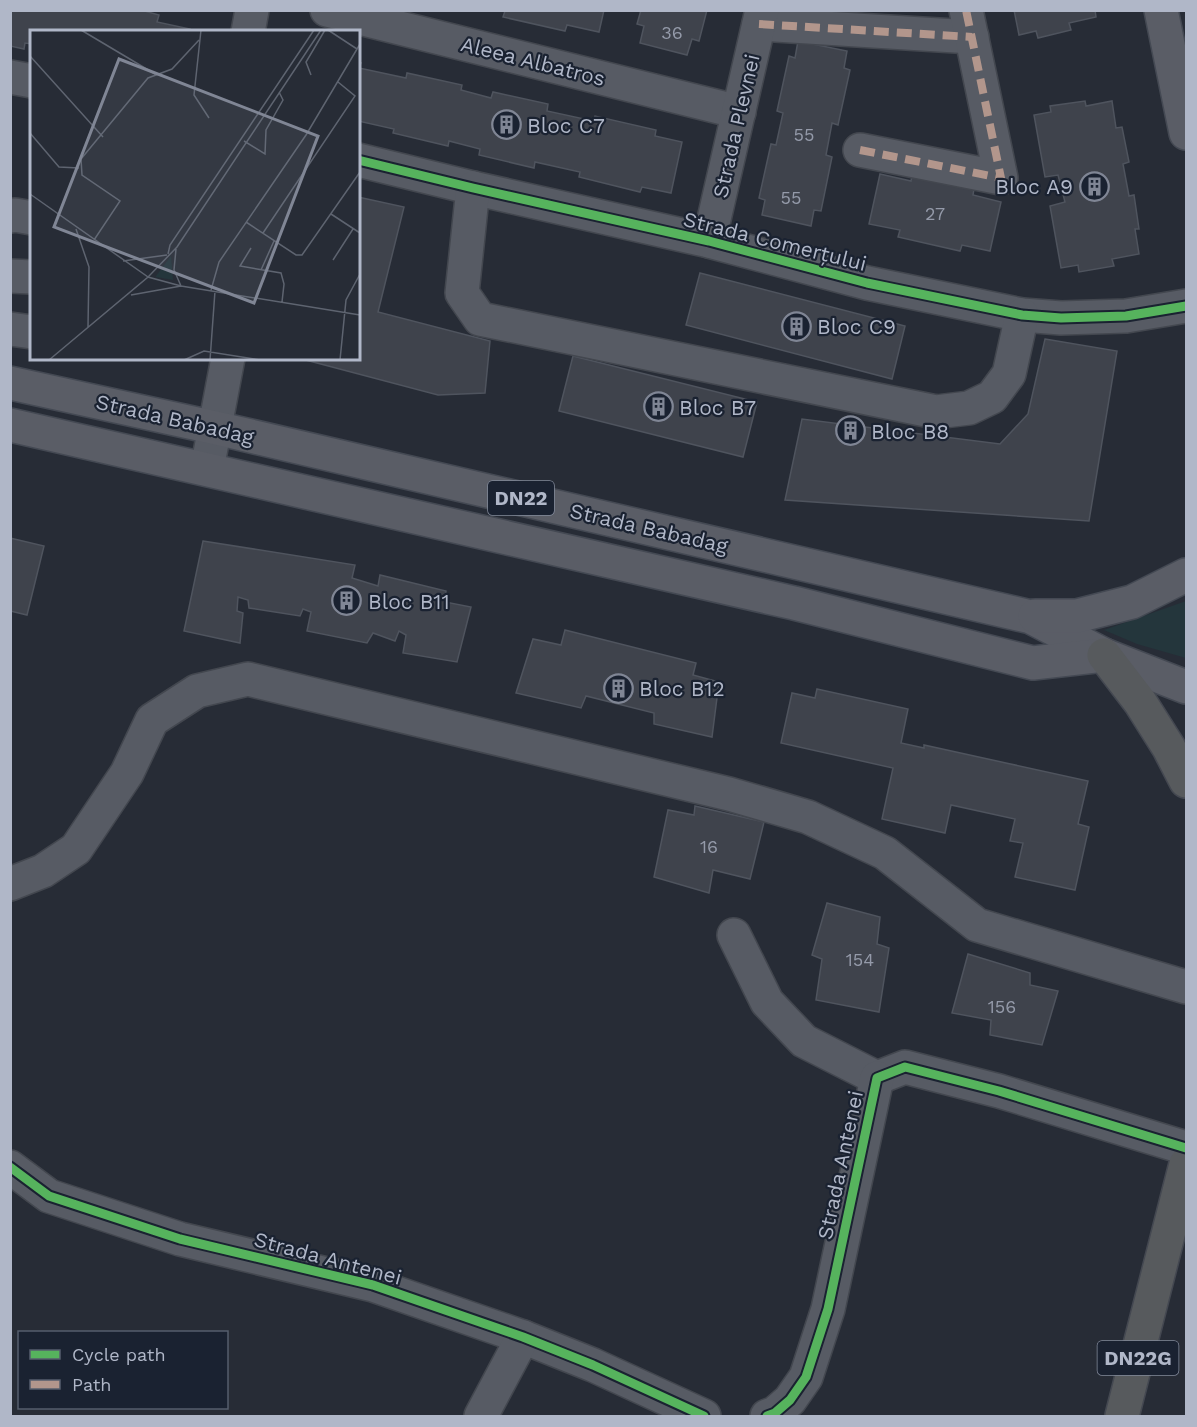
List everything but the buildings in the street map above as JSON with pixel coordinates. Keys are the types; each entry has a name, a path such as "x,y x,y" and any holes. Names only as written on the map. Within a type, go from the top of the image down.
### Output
{"highway":[{"path":"1104,655 1140,702 1169,748 1186,781"},
{"name":"DN22G","path":"1122,1416 1186,1164"},
{"name":"DN22G","path":"1153,1300 1186,1261"}],"main road":[{"path":"1161,10 1186,132"},
{"name":"Strada Babadag","path":"10,383 216,428 1031,616 1104,655 1186,687"},
{"name":"Strada Babadag","path":"10,425 794,603 1033,663 1104,655"},
{"path":"1031,616 1077,616 1132,602 1186,575"}],"street":[{"path":"248,30 252,10"},
{"name":"Aleea Albatros","path":"327,10 739,112"},
{"path":"761,17 969,24 1001,178 860,150"},
{"name":"Strada Plevnei","path":"709,241 761,17"},
{"path":"10,77 30,81"},
{"name":"Strada Comerțului","path":"360,160 709,241 867,283 1022,315 1061,318 1126,316 1186,306"},
{"path":"474,188 462,293 480,319 936,412 969,408 992,397 1010,374 1022,315"},
{"path":"10,216 30,218"},
{"path":"10,276 30,277"},
{"path":"10,329 30,332"},
{"path":"207,469 228,360"},
{"path":"10,884 43,871 76,849 127,773 152,720 197,691 248,679 729,794 808,817 885,853 977,925 1186,987"},
{"path":"734,935 767,1002 804,1041 877,1078"},
{"name":"Strada Antenei","path":"773,1415 790,1400 806,1377 828,1309 877,1078 905,1067 999,1091 1186,1148"},
{"name":"Strada Antenei","path":"10,1167 49,1196 180,1239 373,1285 523,1337 593,1365 704,1416"},
{"path":"481,1416 523,1337"}],"shaded area":[{"path":"1186,601 1186,658 1137,644 1104,630"}],"marked path":[{"path":"860,150 1001,178 966,10"},
{"path":"759,24 972,37"}],"cycle path":[{"path":"360,160 709,241 867,283 1022,315 1061,318 1126,316 1186,306"},
{"path":"767,1416 775,1413 790,1400 806,1377 828,1309 877,1078 905,1067 999,1091 1186,1148"},
{"path":"10,1167 49,1196 180,1239 373,1285 523,1337 593,1365 704,1416"}],"place":[{"name":"Bloc C7","path":"506,125"},
{"name":"Bloc A9","path":"1094,186"},
{"name":"Bloc C9","path":"796,326"},
{"name":"Bloc B7","path":"658,407"},
{"name":"Bloc B8","path":"850,431"},
{"name":"Bloc B11","path":"347,601"},
{"name":"Bloc B12","path":"618,688"}]}
